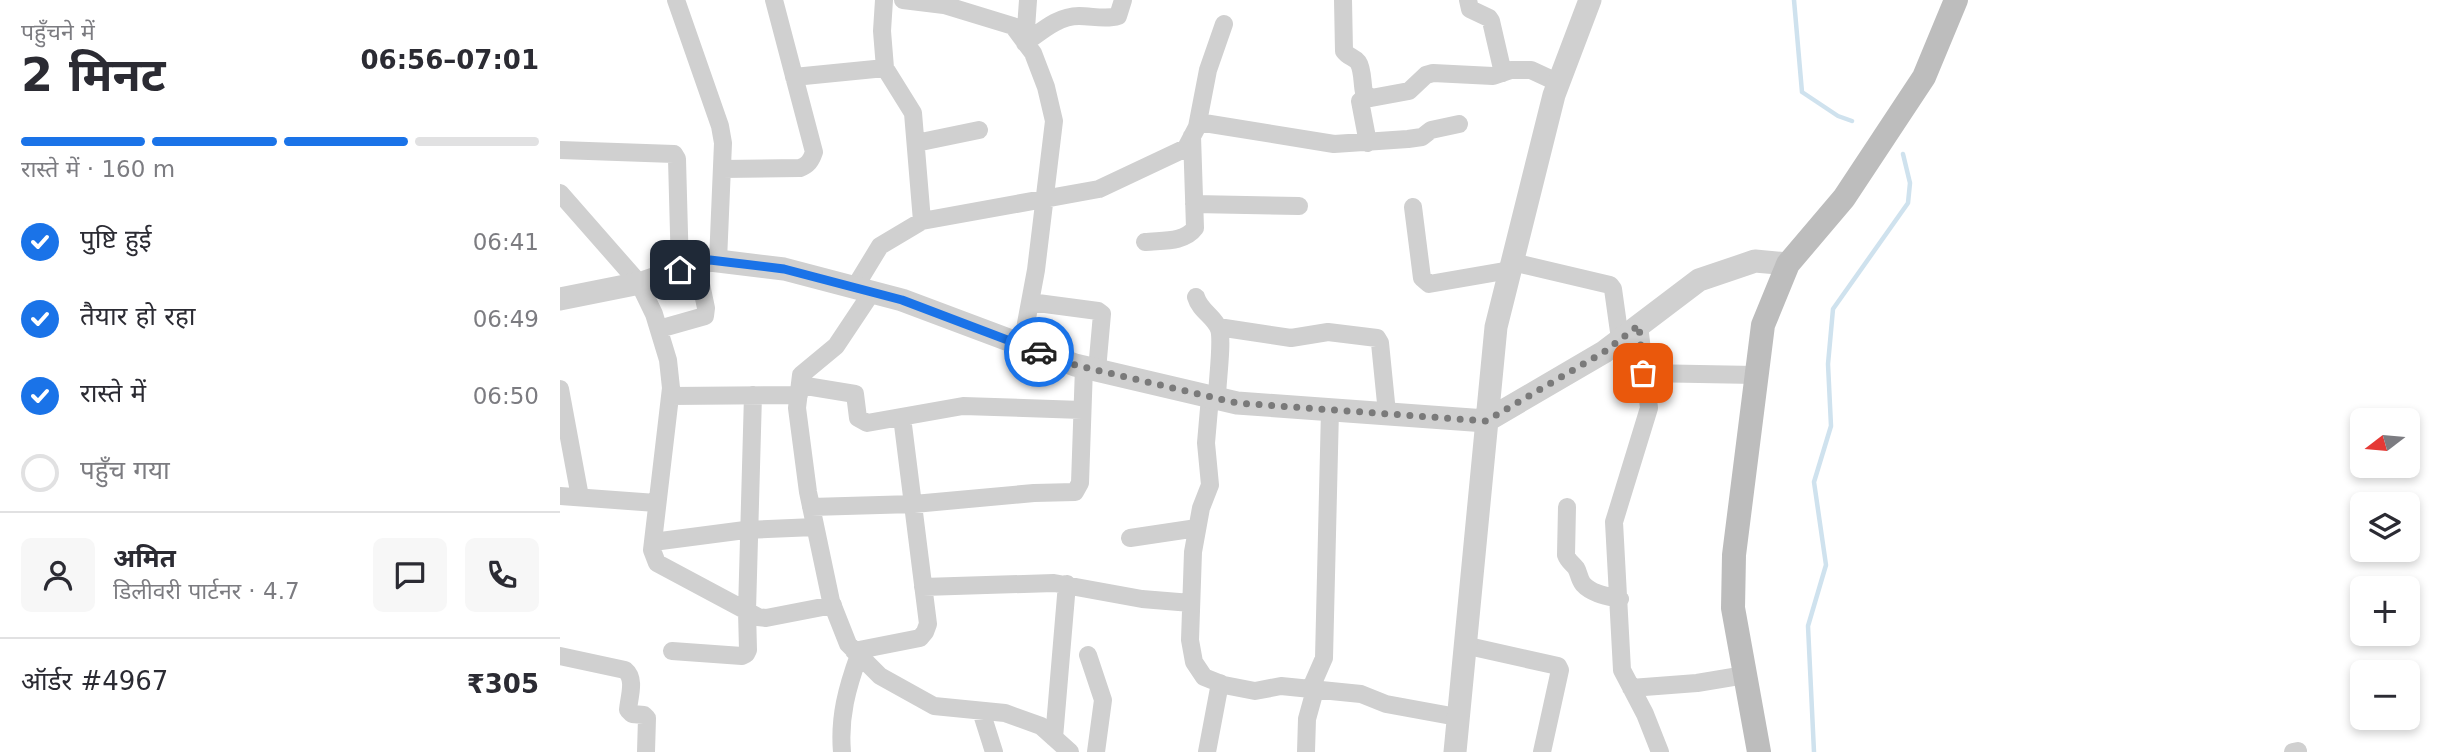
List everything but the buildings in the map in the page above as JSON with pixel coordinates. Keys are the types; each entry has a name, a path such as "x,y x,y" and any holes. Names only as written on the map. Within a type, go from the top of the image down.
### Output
{"main road":[{"path":"1759,752 1734,608 1734,555 1763,325 1788,264 1844,198 1924,77 1956,0"}],"street":[{"path":"676,0 720,126 723,143 722,169 698,265"},
{"path":"722,169 800,168 807,165 814,152 774,0"},
{"path":"884,0 882,30 885,68 913,113 922,221"},
{"path":"903,0 944,5 1013,26 1032,52 1045,87 1054,121 1022,345"},
{"path":"1025,43 1028,0"},
{"path":"1025,43 1059,19 1118,16 1123,0"},
{"path":"1343,0 1344,51 1359,64 1364,92 1371,98 1409,91 1426,75 1433,73 1493,76 1511,70 1531,70 1559,83"},
{"path":"1468,0 1470,9 1492,21 1503,73"},
{"path":"1455,752 1496,327 1559,83 1590,0"},
{"path":"1145,242 1178,239 1195,228 1195,129 1208,70 1224,24"},
{"path":"794,77 885,68"},
{"path":"1360,100 1368,143"},
{"path":"1195,129 1334,144 1422,136 1431,130 1458,124"},
{"path":"1070,752 1041,726 1004,713 934,706 880,676 848,644 833,605 811,507 797,408 802,375 836,346 864,290 880,246 922,221 1100,189 1186,148 1195,129"},
{"path":"916,144 979,130"},
{"path":"560,150 674,154 677,159 706,309 705,316 659,329"},
{"path":"560,193 639,283 659,329 668,360 670,396 653,541 653,556 657,563 758,617 766,618 833,605"},
{"path":"1194,204 1299,206"},
{"path":"1413,207 1422,278 1429,284 1511,266 1610,285 1613,289 1643,373 1649,408 1614,522 1622,670 1645,714 1660,752"},
{"path":"560,299 639,283 698,265 784,269 902,300 1090,369 1237,403 1486,421 1553,383 1629,332 1699,280 1755,261 1788,264"},
{"path":"1196,297 1198,304 1218,327 1220,334 1206,443 1210,485 1201,508 1193,552 1190,640 1194,662 1204,677 1255,691 1281,686 1361,694 1386,704 1457,717"},
{"path":"811,507 914,504 1034,493 1076,492 1080,483 1082,410 1102,314 1098,311 1030,302"},
{"path":"1218,327 1291,338 1328,332 1377,338 1380,343 1387,414"},
{"path":"1643,373 1756,375"},
{"path":"560,389 580,498"},
{"path":"670,396 753,396 799,390 855,394 858,418 867,423 963,406 1082,410"},
{"path":"672,651 746,654 748,650 753,396"},
{"path":"1306,752 1307,719 1312,690 1324,658 1330,410"},
{"path":"857,653 920,638 928,624 902,417"},
{"path":"560,496 656,503"},
{"path":"1567,507 1568,560 1585,586 1599,594 1619,599"},
{"path":"653,541 751,530 815,527"},
{"path":"1130,538 1197,528"},
{"path":"923,587 1031,582 1067,584 1142,600 1191,603"},
{"path":"1054,738 1067,584"},
{"path":"1464,645 1558,666 1560,670 1542,752"},
{"path":"842,752 841,720 857,653"},
{"path":"1088,655 1103,700 1097,752"},
{"path":"560,656 629,673 631,679 628,710 632,714 644,715 647,718 646,752"},
{"path":"1632,688 1697,683 1745,675"},
{"path":"1207,752 1220,683"},
{"path":"981,711 994,752"}],"waterway":[{"path":"1794,0 1802,92 1838,116 1852,121"},
{"path":"1814,752 1808,626 1826,565 1814,482 1831,426 1828,364 1833,309 1908,203 1910,183 1903,154"}],"way so far":[{"path":"1039,352 1075,365 1237,403 1486,421 1604,352 1639,325 1643,373"}],"route":[{"path":"680,270 710,260 784,269 902,300 1039,352"}]}
